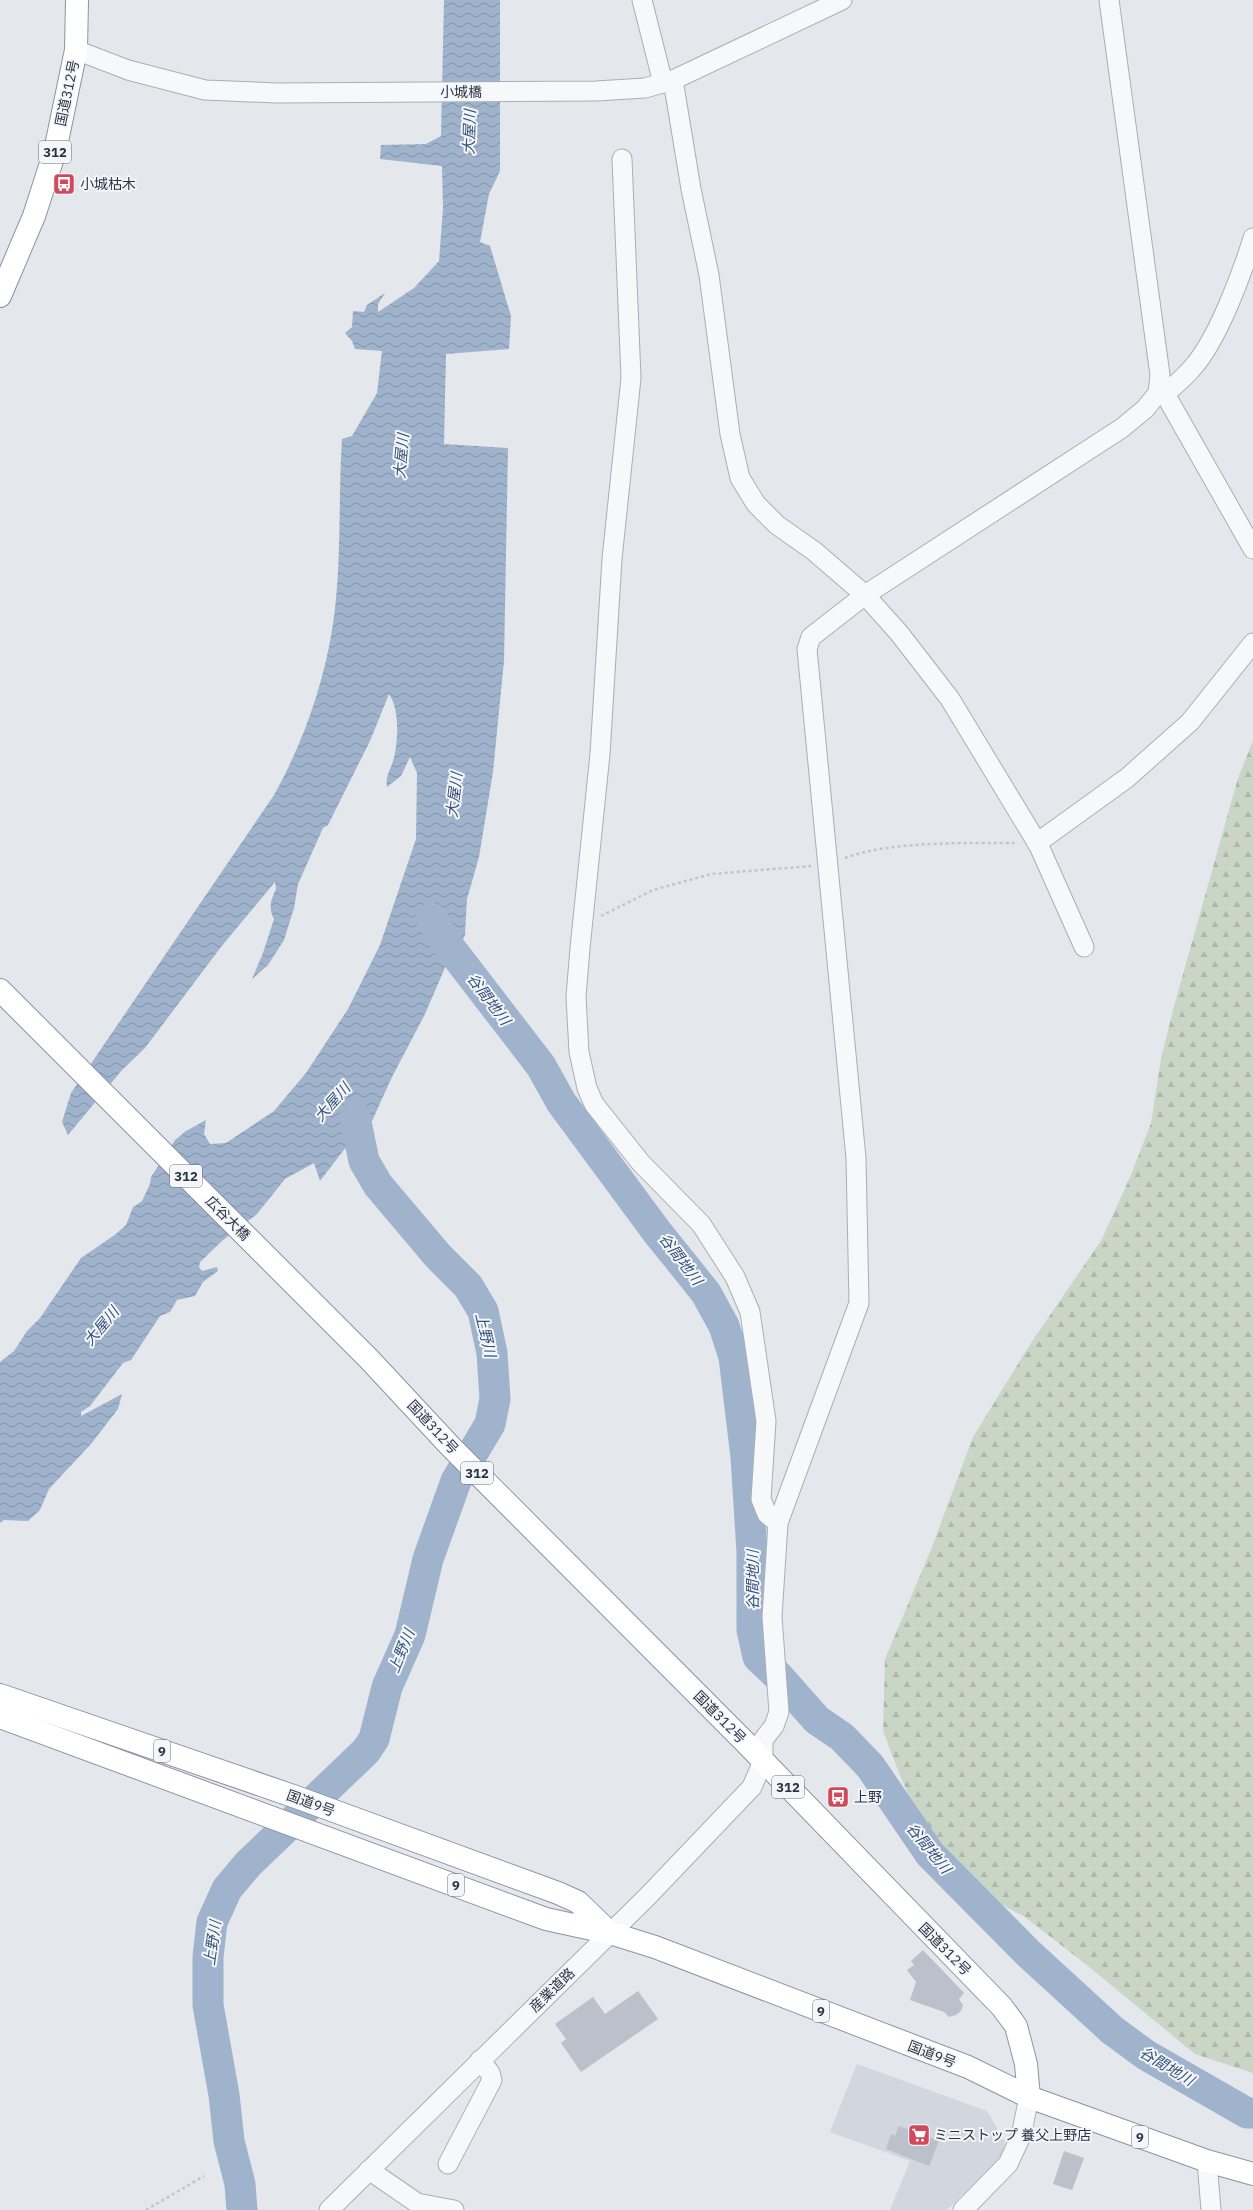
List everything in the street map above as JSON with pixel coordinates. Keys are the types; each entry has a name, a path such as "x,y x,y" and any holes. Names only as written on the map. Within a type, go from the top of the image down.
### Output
{"highway":[{"name":"国道312号","path":"0,296 34,216 55,151 76,50 77,0"},
{"name":"広谷大橋","path":"1,991 370,1359"},
{"name":"国道312号","path":"370,1359 450,1446 763,1761 1002,2007 1016,2026 1026,2064 1029,2097"},
{"name":"国道9号","path":"5,1696 296,1797 558,1893 578,1902 610,1932"},
{"name":"国道9号","path":"4,1719 550,1920 610,1932 662,1950 968,2068 1029,2097 1207,2161 1253,2174"}],"street":[{"path":"642,0 668,82 709,275 730,434 740,478 756,504 777,525 814,550 865,595 899,633 950,699 1037,844 1084,947"},
{"name":"小城橋","path":"76,50 128,70 205,90 277,93 596,90 645,88 668,82 842,0"},
{"path":"1109,0 1162,393 1253,549"},
{"path":"622,159 631,378 612,559 600,754 576,997 579,1052 587,1088 594,1104 641,1163 701,1224 735,1278 751,1320 766,1421 761,1499 767,1514 778,1523"},
{"path":"763,1761 764,1740 774,1726 779,1712 772,1617 778,1523 859,1303 856,1158 807,649 811,637 865,595 1122,428 1145,410 1162,393 1195,365 1213,336 1243,271 1253,238"},
{"path":"1037,844 1127,778 1190,722 1253,644"},
{"name":"産業道路","path":"329,2210 647,1897 752,1787 763,1761"},
{"path":"448,2164 492,2080 490,2073 480,2060"},
{"path":"963,2210 1008,2164 1021,2136 1029,2097"},
{"path":"1207,2161 1211,2210"},
{"path":"369,2170 417,2203 454,2210"}],"path":[{"path":"582,927 613,908 653,890 711,874 828,865 861,852 911,846 983,843 1037,844"},
{"path":"146,2210 204,2176"}],"shaded area":[{"name":"ミニストップ 養父上野店","path":"857,2064 987,2111 997,2128 998,2139 1005,2140 1003,2153 997,2161 947,2210 890,2210 910,2161 830,2132"}],"green space":[{"path":"1253,741 1253,2073 1195,2054 1088,1966 1025,1917 970,1888 925,1831 901,1778 883,1731 885,1659 932,1547 973,1437 1031,1343 1102,1239 1131,1175 1151,1123 1161,1059 1173,1010 1238,778"}],"water":[{"name":"大屋川","path":"444,0 500,0 500,171 489,194 480,242 490,246 511,316 509,349 446,354 444,444 508,448 504,661 493,772 479,857 467,899 465,935 458,949 447,963 425,1014 391,1079 368,1130 365,1162 353,1138 320,1181 314,1163 285,1179 257,1214 222,1241 200,1262 199,1267 202,1271 217,1267 218,1271 203,1282 195,1296 177,1300 170,1312 160,1316 131,1360 123,1363 90,1406 81,1412 81,1416 122,1394 118,1409 91,1444 49,1489 40,1510 28,1521 4,1520 0,1523 0,1362 14,1351 27,1331 40,1318 81,1258 116,1234 126,1225 133,1207 142,1201 150,1184 151,1177 175,1140 186,1131 206,1120 204,1134 210,1144 226,1143 274,1111 306,1073 348,1009 380,945 416,839 417,773 410,757 401,776 387,787 387,779 394,758 397,734 395,708 389,694 370,741 328,825 323,828 298,884 294,908 284,940 268,965 252,979 263,953 274,919 271,907 276,889 275,882 221,947 145,1048 122,1070 68,1135 62,1122 71,1093 274,795 303,734 318,691 329,646 336,601 339,555 342,439 352,436 377,393 382,351 355,349 352,341 345,333 352,327 353,311 364,312 367,305 385,293 378,304 378,312 414,288 439,261 443,208 442,166 380,159 381,145 426,144 441,136"}],"building":[{"path":"923,1950 964,1993 959,1999 963,2005 961,2011 956,2015 949,2017 944,2012 910,2000 916,1982 907,1970 914,1965 911,1961"},
{"path":"638,1991 658,2019 581,2072 561,2043 566,2039 555,2024 593,1997 605,2014"},
{"path":"899,2126 939,2141 929,2166 886,2149 891,2134 895,2136"},
{"path":"1064,2151 1084,2158 1072,2190 1053,2184"}],"waterway":[{"name":"谷間地川","path":"431,918 451,949 541,1066 561,1102 657,1232 706,1293 724,1326 734,1357 746,1457 752,1552 752,1630 758,1657 779,1677 817,1720 842,1737 870,1766 930,1854 1028,1953 1112,2030 1146,2055 1247,2113 1253,2113"},
{"name":"上野川","path":"242,2210 240,2184 229,2141 224,2095 208,2005 208,1957 212,1922 227,1889 248,1864 366,1751 374,1739 387,1687 410,1635 428,1559 456,1481 490,1424 495,1399 492,1353 483,1311 468,1286 438,1256 378,1185 364,1161 355,1117"}],"place":[{"name":"小城枯木","path":"64,184"},
{"name":"上野","path":"838,1797"},
{"name":"ミニストップ 養父上野店","path":"919,2135"}]}
